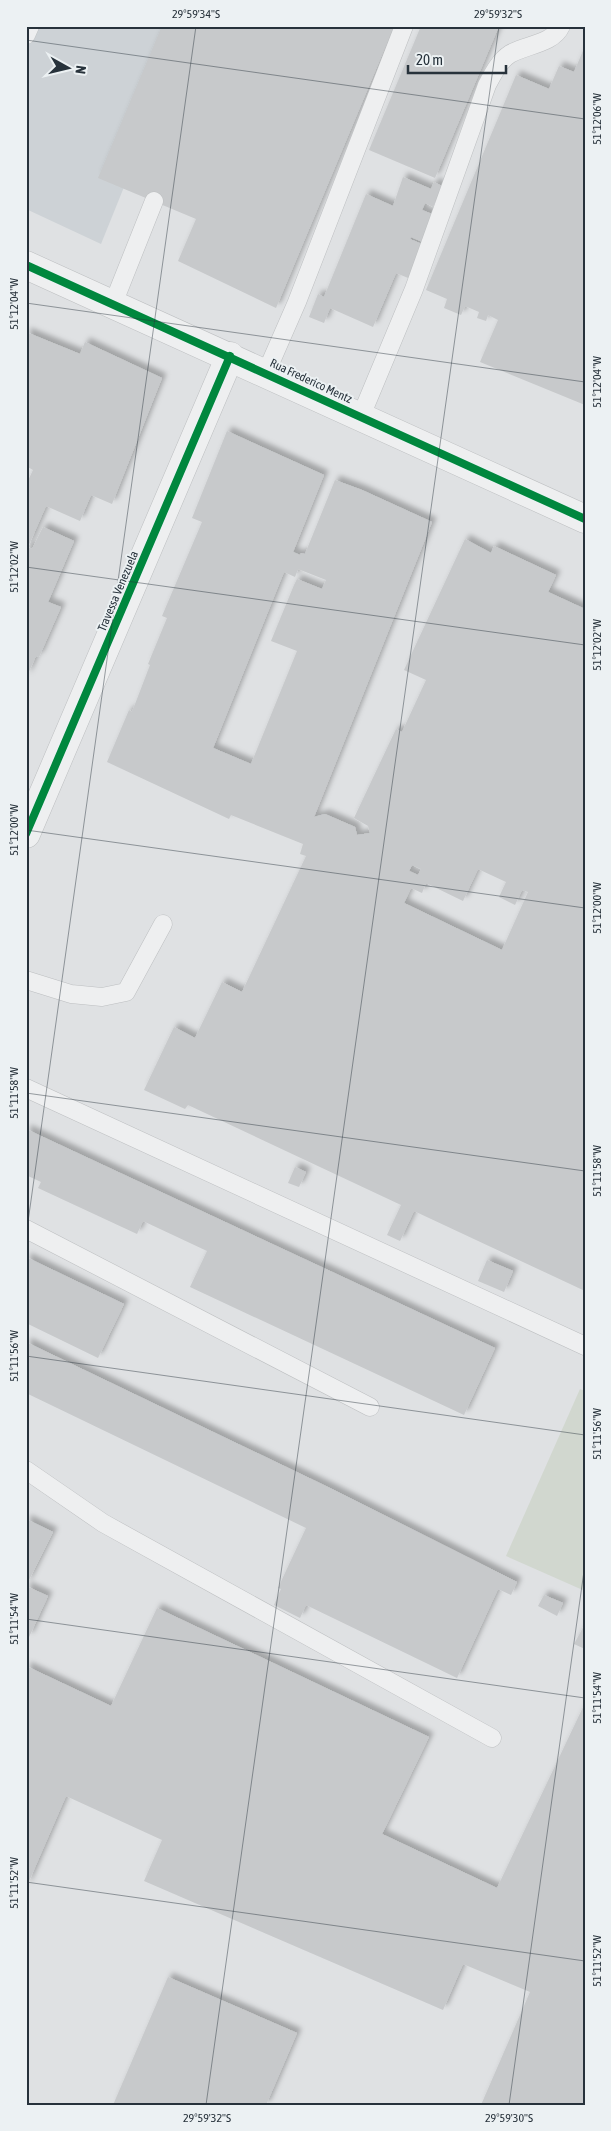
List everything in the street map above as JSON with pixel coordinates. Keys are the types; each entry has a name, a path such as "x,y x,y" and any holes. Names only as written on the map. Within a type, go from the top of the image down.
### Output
{"street":[{"name":"Rua Frederico Mentz","path":"26,265 230,356 585,519"},
{"name":"Travessa Venezuela","path":"26,834 230,356"}],"lane":[{"path":"26,35 30,26"},
{"path":"266,373 297,302 404,26"},
{"path":"361,416 414,289 487,85 499,65 510,54 544,40 559,31 561,26"},
{"path":"112,304 154,201"},
{"path":"26,980 71,994 102,997 126,992 163,924"},
{"path":"26,1088 585,1346"},
{"path":"26,1228 370,1407"},
{"path":"26,1470 103,1523 492,1738"}],"shaded area":[{"path":"26,26 189,26 101,244 26,209"},
{"path":"580,1389 585,1391 585,1591 506,1556"}],"building":[{"path":"162,26 394,26 276,308 178,261 196,219 98,178"},
{"path":"421,26 499,26 435,178 369,150"},
{"path":"585,46 585,405 480,362 498,320 488,315 486,321 477,318 479,312 465,306 461,315 444,308 447,299 426,290 516,75 549,89 559,66 574,72"},
{"path":"403,177 431,189 434,182 442,186 433,207 425,203 422,210 437,216 425,243 411,237 410,239 429,247 413,280 396,273 373,327 330,308 324,323 309,317 318,294 324,297 366,194 393,206"},
{"path":"26,332 80,354 85,342 162,378 112,504 91,495 80,521 46,506 28,547 32,549 43,527 74,541 48,602 61,607 39,657 36,656 26,678 26,485 33,470 26,466"},
{"path":"227,431 324,475 293,552 300,555 301,553 305,554 335,480 362,490 432,522 314,817 325,814 355,827 357,835 370,833 368,826 354,818 396,729 402,732 426,680 404,670 465,539 491,553 494,546 556,575 548,592 585,609 585,1291 414,1211 400,1241 387,1235 401,1205 188,1105 185,1109 144,1090 174,1027 195,1038 222,982 242,992 306,856 300,854 303,844 231,815 229,819 107,762 129,710 132,712 150,665 148,664 167,618 162,616 202,522 192,518","holes":["298,569 326,580 322,589 297,579 271,641 297,651 251,764 213,748 284,572 295,577","412,865 421,869 418,875 409,871","478,869 506,882 499,897 515,905 522,890 528,892 502,950 404,903 411,888 422,893 426,883 463,901"]},
{"path":"26,1129 495,1348 464,1415 190,1287 207,1251 143,1221 137,1234 38,1188 41,1182 26,1175"},
{"path":"295,1167 306,1172 299,1187 288,1183"},
{"path":"26,1257 124,1304 98,1358 26,1323"},
{"path":"487,1260 513,1271 504,1292 478,1281"},
{"path":"26,1342 332,1489 517,1582 511,1595 498,1589 457,1678 306,1605 300,1618 274,1605 281,1589 278,1588 306,1528 26,1393"},
{"path":"26,1519 53,1532 26,1586"},
{"path":"26,1586 48,1596 29,1637 26,1636"},
{"path":"544,1595 563,1603 557,1616 538,1606"},
{"path":"157,1608 429,1737 382,1834 497,1888 585,1703 585,2105 481,2105 530,1992 463,1964 443,2010 144,1881 162,1840 66,1796 26,1888 26,1666 111,1706"},
{"path":"585,1624 585,1649 574,1644"},
{"path":"168,1977 297,2033 266,2105 113,2105"}],"cycle path":[{"path":"26,265 585,519"},
{"path":"26,834 230,356"}]}
